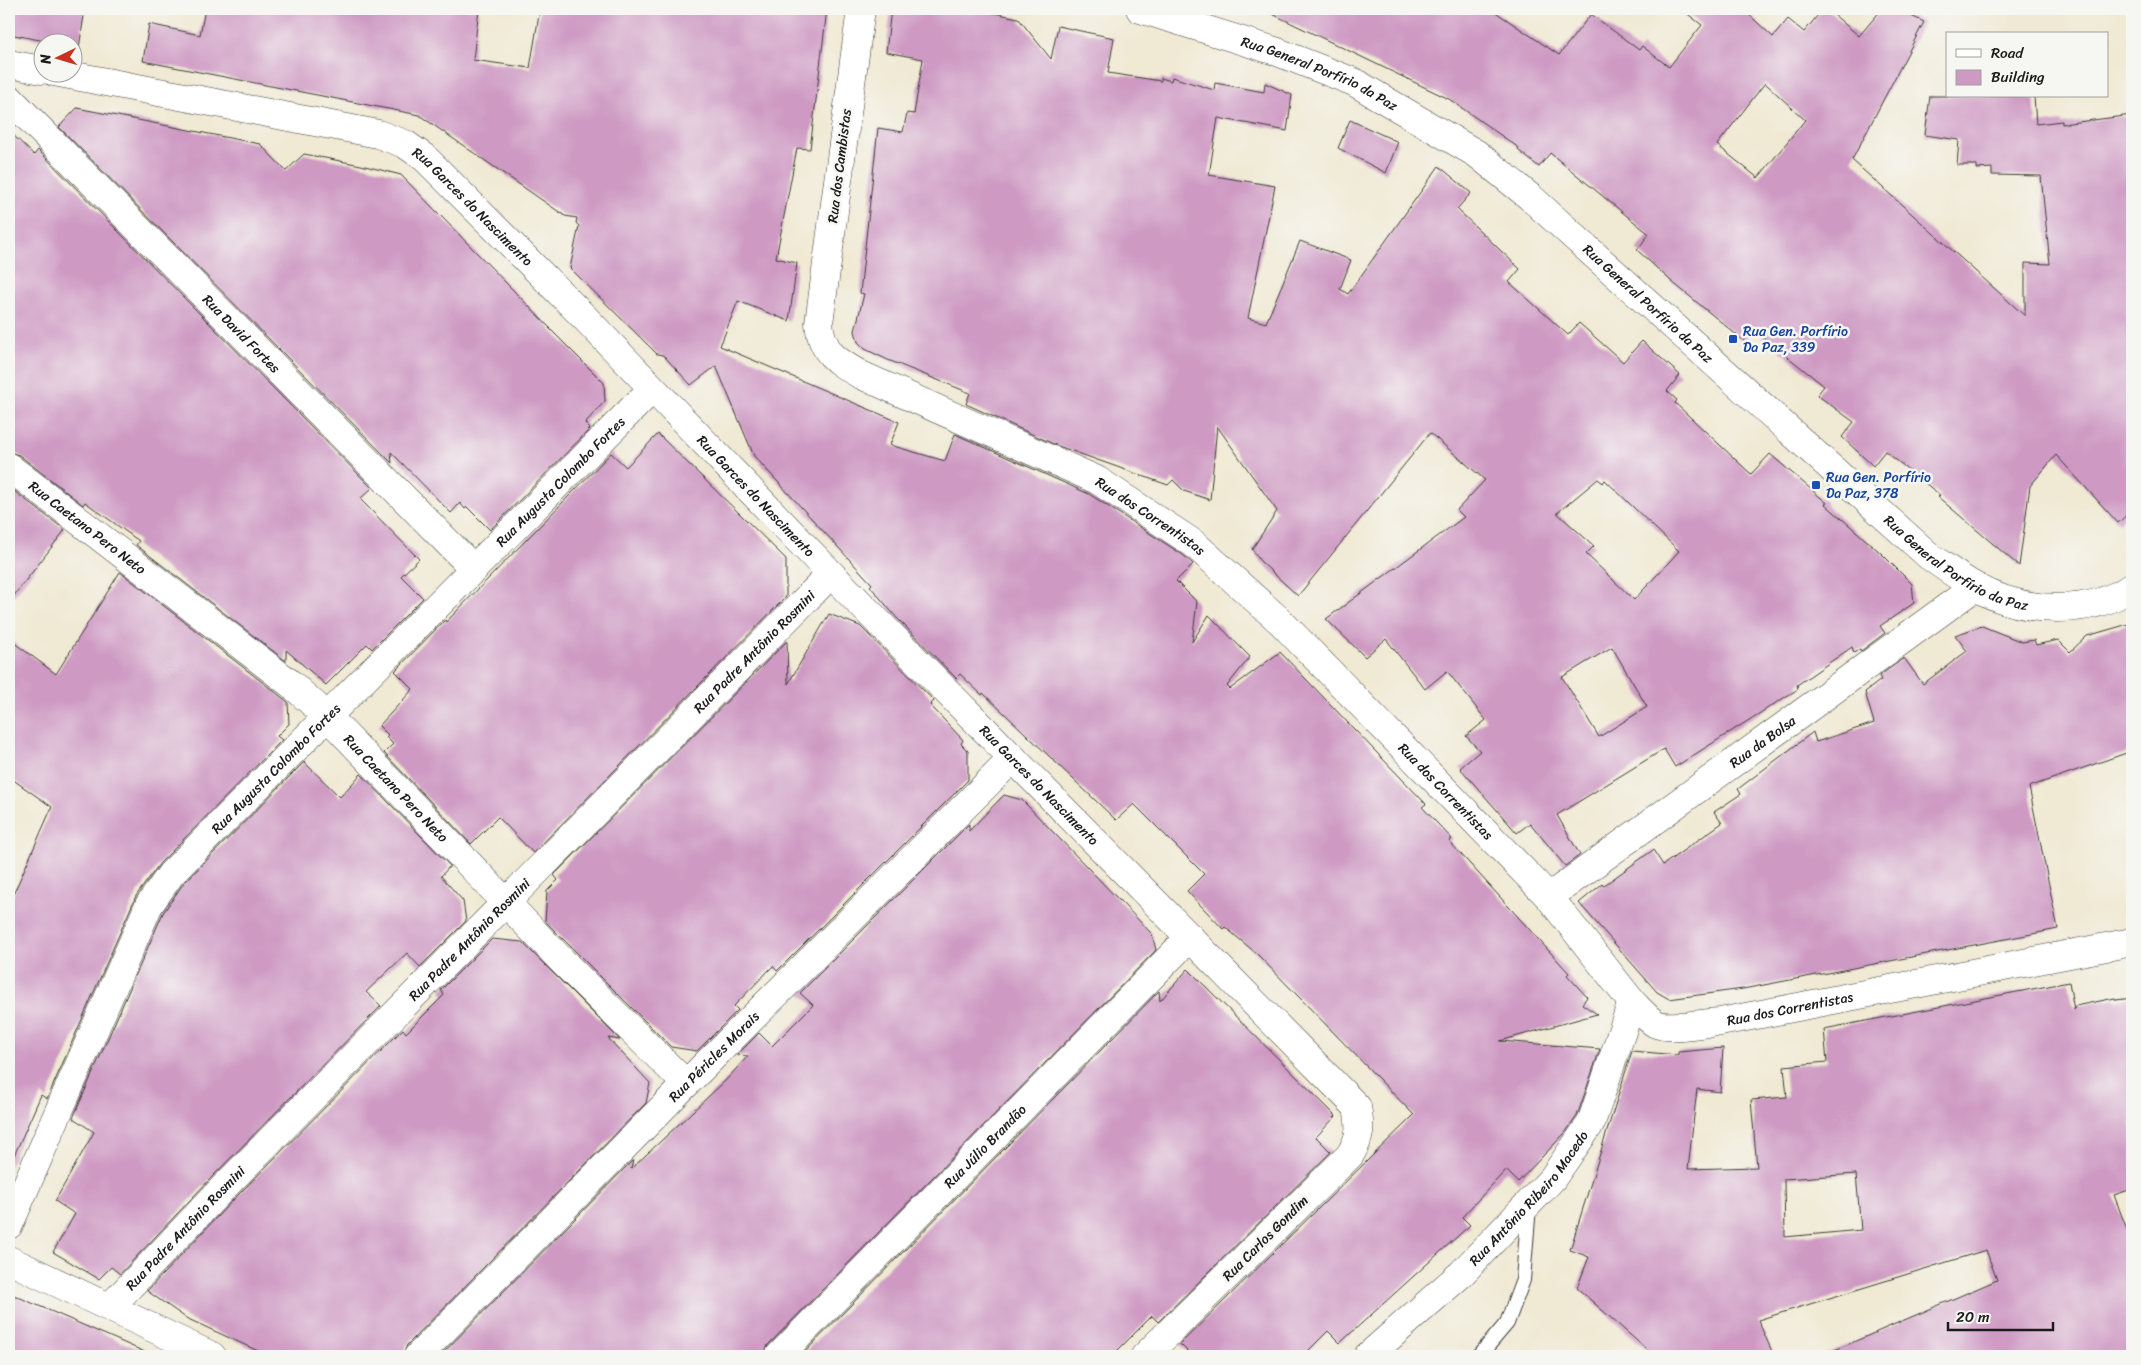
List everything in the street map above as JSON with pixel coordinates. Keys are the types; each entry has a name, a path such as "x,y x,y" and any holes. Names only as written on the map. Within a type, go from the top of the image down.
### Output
{"street":[{"name":"Rua dos Cambistas","path":"819,323 860,9"},
{"name":"Rua General Porfírio da Paz","path":"1140,9 1275,51 1354,82 1477,154 1538,204 1929,556 1974,587 2008,601 2050,608 2087,606 2119,596 2132,587"},
{"path":"9,64 32,68"},
{"name":"Rua Garces do Nascimento","path":"82,77 378,134 405,144 425,158 831,574 1357,1107"},
{"name":"Rua David Fortes","path":"9,98 474,569"},
{"name":"Rua dos Correntistas","path":"819,323 820,336 826,348 838,362 861,375 1097,480 1193,543 1280,621 1549,897 1632,1002 1656,1024 1674,1026 1720,1022 2132,942"},
{"name":"Rua Augusta Colombo Fortes","path":"9,1224 149,905 171,874 652,389"},
{"name":"Rua Caetano Pero Neto","path":"9,467 291,684 327,716 505,902 686,1084"},
{"name":"Rua Padre Antônio Rosmini","path":"110,1307 223,1188 831,574"},
{"name":"Rua da Bolsa","path":"1549,897 1974,587"},
{"name":"Rua Péricles Morais","path":"418,1356 686,1084 1013,758"},
{"name":"Rua Júlio Brandão","path":"779,1356 1190,937"},
{"name":"Rua Antônio Ribeiro Macedo","path":"1368,1356 1461,1274 1552,1179 1591,1124 1632,1002"},
{"name":"Rua Carlos Gondim","path":"1145,1356 1350,1155 1358,1141 1360,1126 1357,1107"},
{"path":"9,1260 212,1356"}],"lane":[{"path":"1478,1356 1506,1323 1523,1280 1529,1203"}],"building":[{"path":"9,9 85,9 81,32 32,32 32,38 9,34"},
{"path":"205,9 479,9 473,60 530,68 540,9 827,9 810,149 797,148 776,258 797,263 789,321 738,301 720,346 899,422 890,445 945,461 955,434 1089,494 1183,555 1193,564 1176,581 1197,602 1192,642 1209,615 1250,657 1227,686 1230,689 1280,652 1426,804 1422,807 1452,839 1449,841 1569,973 1567,975 1587,997 1582,1004 1597,1014 1500,1041 1600,1049 1577,1116 1565,1133 1518,1182 1506,1170 1462,1217 1470,1225 1340,1343 1328,1331 1303,1356 1192,1356 1180,1344 1414,1115 1257,954 1225,927 1223,929 1187,891 1204,874 1134,804 1116,820 983,693 982,695 960,674 956,678 896,617 870,586 872,584 754,456 716,366 691,385 663,355 657,354 570,268 579,226 576,223 577,218 565,216 419,115 143,61 149,24 200,35"},
{"path":"891,9 975,9 1018,18 1051,59 1058,26 1114,38 1108,73 1161,81 1161,78 1171,81 1172,77 1214,90 1215,83 1264,92 1265,83 1292,95 1287,131 1218,118 1209,175 1275,186 1248,318 1266,323 1300,241 1351,260 1340,289 1348,294 1439,166 1471,193 1457,209 1520,269 1509,282 1568,335 1579,323 1623,362 1642,341 1680,375 1667,391 1677,400 1675,403 1751,474 1770,454 1827,503 1825,504 1882,554 1912,584 1914,603 1880,626 1885,633 1861,651 1860,649 1854,653 1852,647 1797,685 1798,689 1675,767 1664,749 1557,815 1580,855 1565,866 1530,823 1517,833 1460,768 1480,751 1466,736 1486,720 1447,671 1425,689 1386,639 1365,657 1326,619 1464,517 1457,510 1485,480 1430,433 1298,596 1260,561 1252,549 1277,511 1217,426 1210,500 1184,491 1173,480 1168,485 1058,446 966,404 970,393 888,360 865,349 858,342 855,331 864,294 860,293 878,128 903,132 907,113 914,114 923,59 886,52","holes":["1598,479 1603,483 1605,480 1679,551 1634,600 1586,554 1594,546 1557,513","1612,647 1647,707 1599,737 1562,677"]},
{"path":"1262,9 1491,9 1559,55 1591,14 1639,50 1642,46 1669,67 1702,25 1681,9 1743,9 1773,37 1788,19 1804,32 1823,9 1827,9 1859,36 1882,9 1896,9 1924,22 1852,160 2025,316 2025,263 2050,264 2041,176 1992,175 1992,168 1977,169 1977,165 1957,165 1959,140 1925,135 1930,96 1946,96 1946,98 2034,98 2036,124 2062,121 2062,124 2132,115 2132,510 2118,523 2056,455 2030,486 2019,566 1938,497 1940,495 1885,451 1873,466 1842,437 1854,422 1817,395 1824,386 1753,329 1744,341 1671,281 1637,250 1649,234 1550,153 1539,167 1518,150 1519,148 1449,99","holes":["1765,83 1805,120 1758,178 1717,145"]},
{"path":"77,108 260,144 286,171 304,154 401,175 604,383 605,401 585,423 590,429 490,530 467,507 465,509 460,503 451,513 391,452 392,463 59,127"},
{"path":"1350,120 1398,142 1386,173 1338,148"},
{"path":"9,131 34,155 38,150 372,488 360,499 419,559 401,576 423,598 372,649 367,644 326,685 286,650 286,661 136,545 139,541 85,502 83,505 19,455 9,452"},
{"path":"658,434 786,559 786,597 533,853 498,817 471,844 384,753 393,744 386,737 388,735 379,726 413,689 395,671 445,620 446,622 611,453 626,467"},
{"path":"9,487 65,530 9,602"},
{"path":"120,572 288,702 289,724 277,736 282,740 160,863 136,896 47,1099 41,1095 9,1167 9,904 52,807 9,777 9,639 56,674"},
{"path":"829,614 860,626 934,701 930,705 963,740 961,744 968,751 968,780 777,971 773,966 734,1006 738,1010 697,1051 671,1047 545,921 547,891 558,880 554,875 787,641 788,684"},
{"path":"2132,623 2132,751 2029,787 2058,929 1743,989 1669,999 1657,992 1579,903 1602,884 1603,886 1653,850 1663,865 1722,823 1714,812 1741,794 1738,789 1813,732 1816,742 1874,723 1865,692 1881,680 1879,676 1904,658 1923,684 1967,651 1955,635 1982,626 2022,642 2034,640 2036,645 2058,640 2070,652 2087,636"},
{"path":"304,762 340,797 361,774 450,866 441,876 463,901 466,921 420,967 407,953 366,992 381,1006 212,1177 120,1274 111,1267 99,1279 53,1252 75,1214 55,1201 94,1132 73,1118 163,913 183,884"},
{"path":"1004,795 1022,800 1152,934 1156,950 768,1345 764,1356 440,1356 633,1160 631,1169 725,1081 748,1056 737,1055 759,1033 772,1046 813,1005 800,993 969,824 969,831"},
{"path":"492,939 522,942 620,1040 608,1038 650,1083 646,1103 407,1345 403,1356 269,1356 186,1318 147,1291 234,1199 403,1029 406,1033 444,995 441,990"},
{"path":"1188,969 1336,1116 1316,1137 1331,1152 1158,1322 1152,1316 1112,1356 801,1356 1159,991 1160,1001"},
{"path":"2069,982 2074,1010 2075,1006 2115,998 2116,1000 2132,998 2132,1189 2114,1195 2132,1243 2132,1356 1821,1356 1997,1280 1986,1250 1758,1320 1774,1356 1654,1356 1577,1288 1589,1257 1570,1250 1632,1051 1678,1055 1678,1052 1723,1048 1720,1092 1697,1089 1688,1169 1757,1167 1751,1100 1787,1097 1784,1066 1827,1062 1824,1029","holes":["1856,1174 1861,1230 1785,1237 1784,1179"]},
{"path":"9,1293 83,1325 154,1356 9,1356"}],"place":[{"name":"Rua Gen. Porfírio Da Paz, 339","path":"1733,339"},
{"name":"Rua Gen. Porfírio Da Paz, 378","path":"1816,485"}]}
